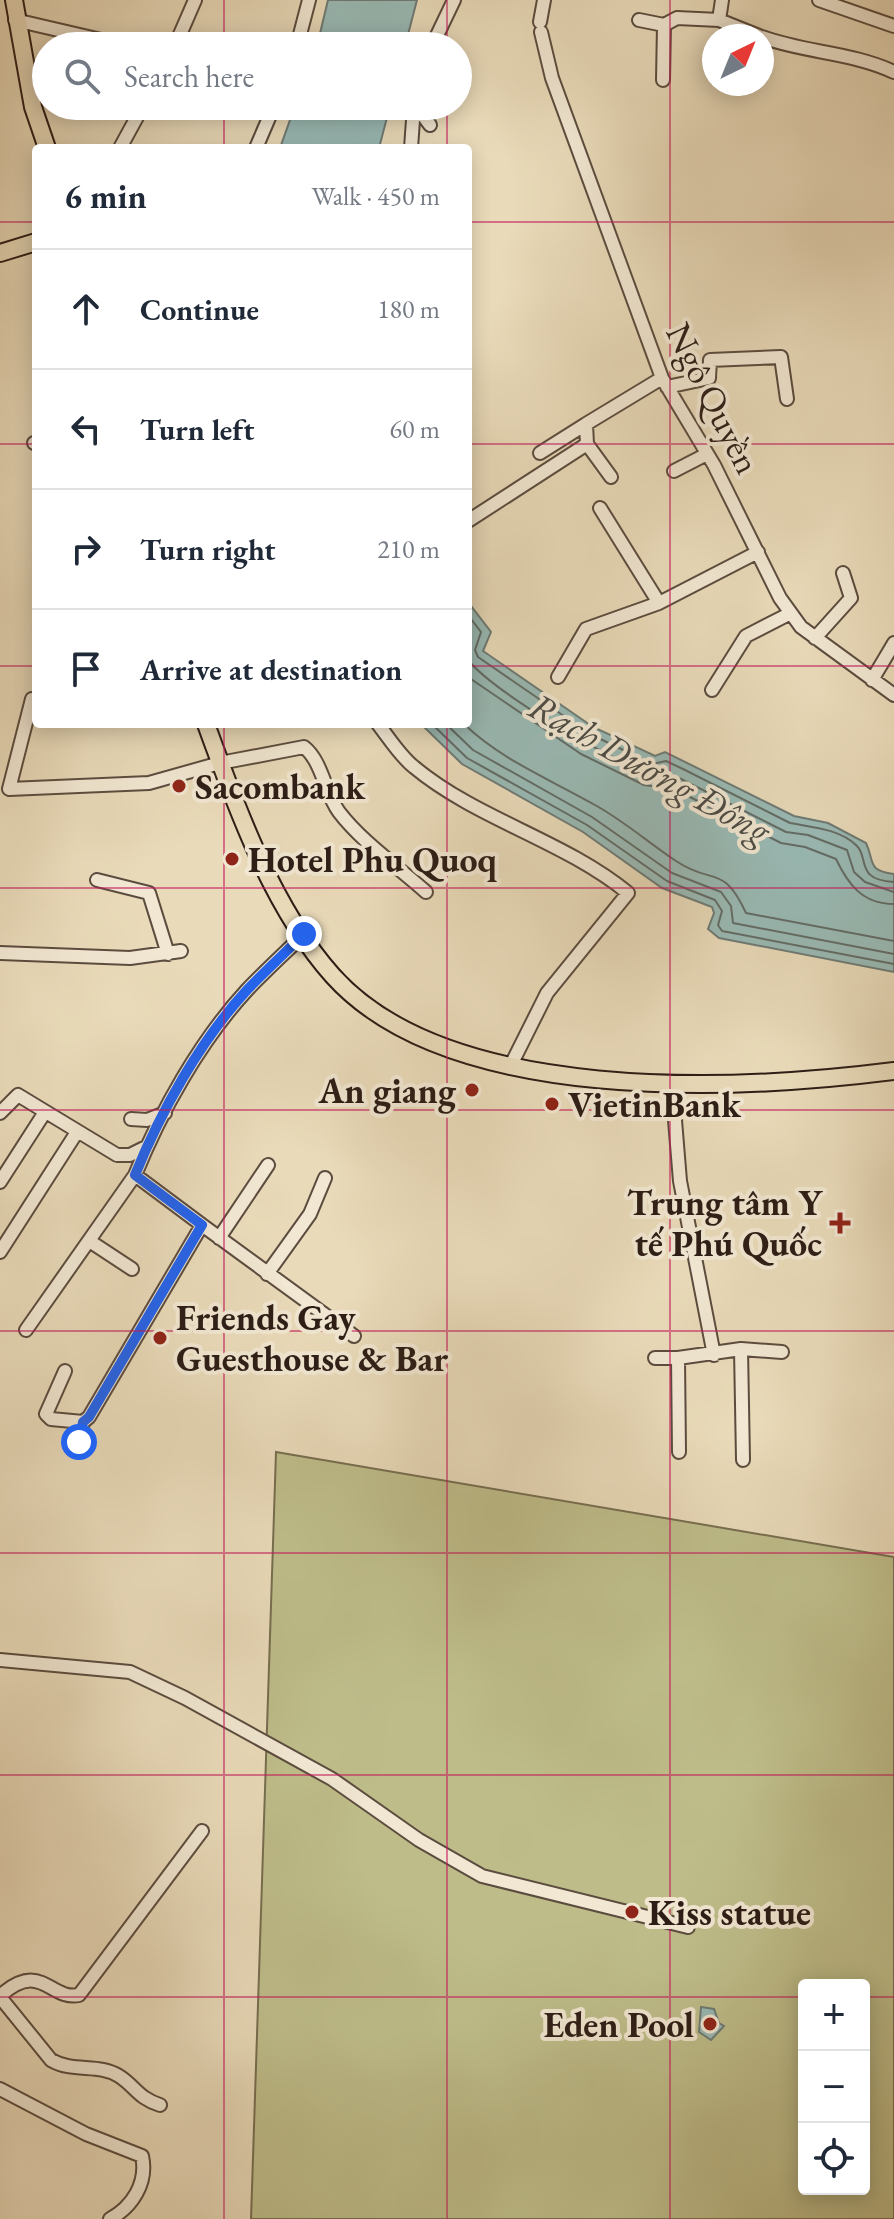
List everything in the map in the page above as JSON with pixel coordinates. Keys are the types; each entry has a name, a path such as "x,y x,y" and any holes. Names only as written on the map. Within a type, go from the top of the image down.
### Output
{"main road":[{"path":"14,0 15,20 32,102"},
{"path":"37,120 46,144"},
{"path":"0,253 32,243"},
{"path":"207,728 255,850 304,934 341,984 394,1023 416,1034 510,1067 672,1084 812,1082 894,1071"}],"street":[{"path":"181,32 195,0"},
{"path":"301,32 309,0"},
{"path":"439,32 454,0"},
{"name":"Ngô Quyền","path":"544,0 540,27 552,78 665,383 707,454 789,614 815,638 894,695"},
{"path":"719,20 722,0"},
{"path":"819,0 894,26"},
{"path":"639,20 664,25 677,18 719,20 729,24"},
{"path":"15,20 67,32"},
{"path":"663,80 664,25"},
{"path":"774,41 801,50 856,56 894,72"},
{"path":"122,144 135,120"},
{"path":"258,144 268,120"},
{"path":"411,144 414,120"},
{"path":"426,120 430,125"},
{"path":"540,453 586,424 665,383 709,378 710,360 781,357 787,399"},
{"path":"586,424 587,444 611,477"},
{"path":"472,518 587,444"},
{"path":"674,471 707,454"},
{"path":"600,508 659,603"},
{"path":"558,677 586,629 659,603 758,552"},
{"path":"815,638 851,598 843,573"},
{"path":"712,690 746,636 789,614"},
{"path":"872,680 894,643"},
{"path":"32,699 4,790 149,783 220,763 304,747 313,757 325,789 340,814 426,892"},
{"path":"381,728 412,766 456,795 597,868 628,893 547,993 510,1067"},
{"path":"0,953 98,958 175,952 149,893 97,880"},
{"path":"26,1330 91,1242 135,1175 146,1147 204,1047 245,992 304,934"},
{"path":"672,1084 680,1181 714,1355"},
{"path":"0,1113 18,1095 117,1155 130,1155 146,1147"},
{"path":"0,1182 45,1112"},
{"path":"131,1119 147,1120 165,1113"},
{"path":"0,1252 77,1132"},
{"path":"219,1238 268,1165"},
{"path":"135,1175 267,1274 312,1302 354,1336"},
{"path":"267,1274 310,1214 325,1178"},
{"path":"79,1442 83,1422 89,1417 202,1225"},
{"path":"91,1242 132,1269"},
{"path":"741,1349 743,1460"},
{"path":"655,1358 714,1355 741,1349 782,1352"},
{"path":"678,1358 679,1452"},
{"path":"65,1371 46,1414 51,1419 83,1422"},
{"path":"0,1660 130,1672 185,1698 332,1779 419,1840 482,1876 688,1927"},
{"path":"160,2105 139,2097 120,2076 107,2071 63,2067 51,2060 0,1996 12,1985 38,1981 71,1996 79,1995 202,1831"},
{"path":"0,2089 86,2134 142,2156 136,2196 126,2211 110,2219"}],"shaded area":[{"path":"276,1452 894,1557 894,2219 251,2219"}],"water":[{"path":"328,0 417,0 409,32 320,32"},
{"path":"290,120 386,120 380,144 281,144"},
{"name":"Rạch Dương Đông","path":"472,607 491,632 483,651 593,727 655,756 665,752 794,816 828,823 866,843 875,867 894,874 894,972 719,938 708,929 714,913 712,907 662,888 583,832 462,764 425,728 472,728"},
{"name":"Eden Pool","path":"701,2007 714,2009 719,2023 724,2026 711,2040 699,2032"}],"place":[{"name":"Sacombank","path":"179,786"},
{"name":"Hotel Phu Quoq","path":"232,859"},
{"name":"An giang","path":"472,1090"},
{"name":"VietinBank","path":"552,1104"},
{"name":"Trung tâm Y tế Phú Quốc","path":"840,1223"},
{"name":"Friends Gay Guesthouse & Bar","path":"160,1338"},
{"name":"Kiss statue","path":"632,1912"},
{"name":"Eden Pool","path":"710,2024"}],"route":[{"path":"79,1442 83,1422 89,1417 202,1225 135,1175 146,1147 210,1038 245,992 304,934"}]}
